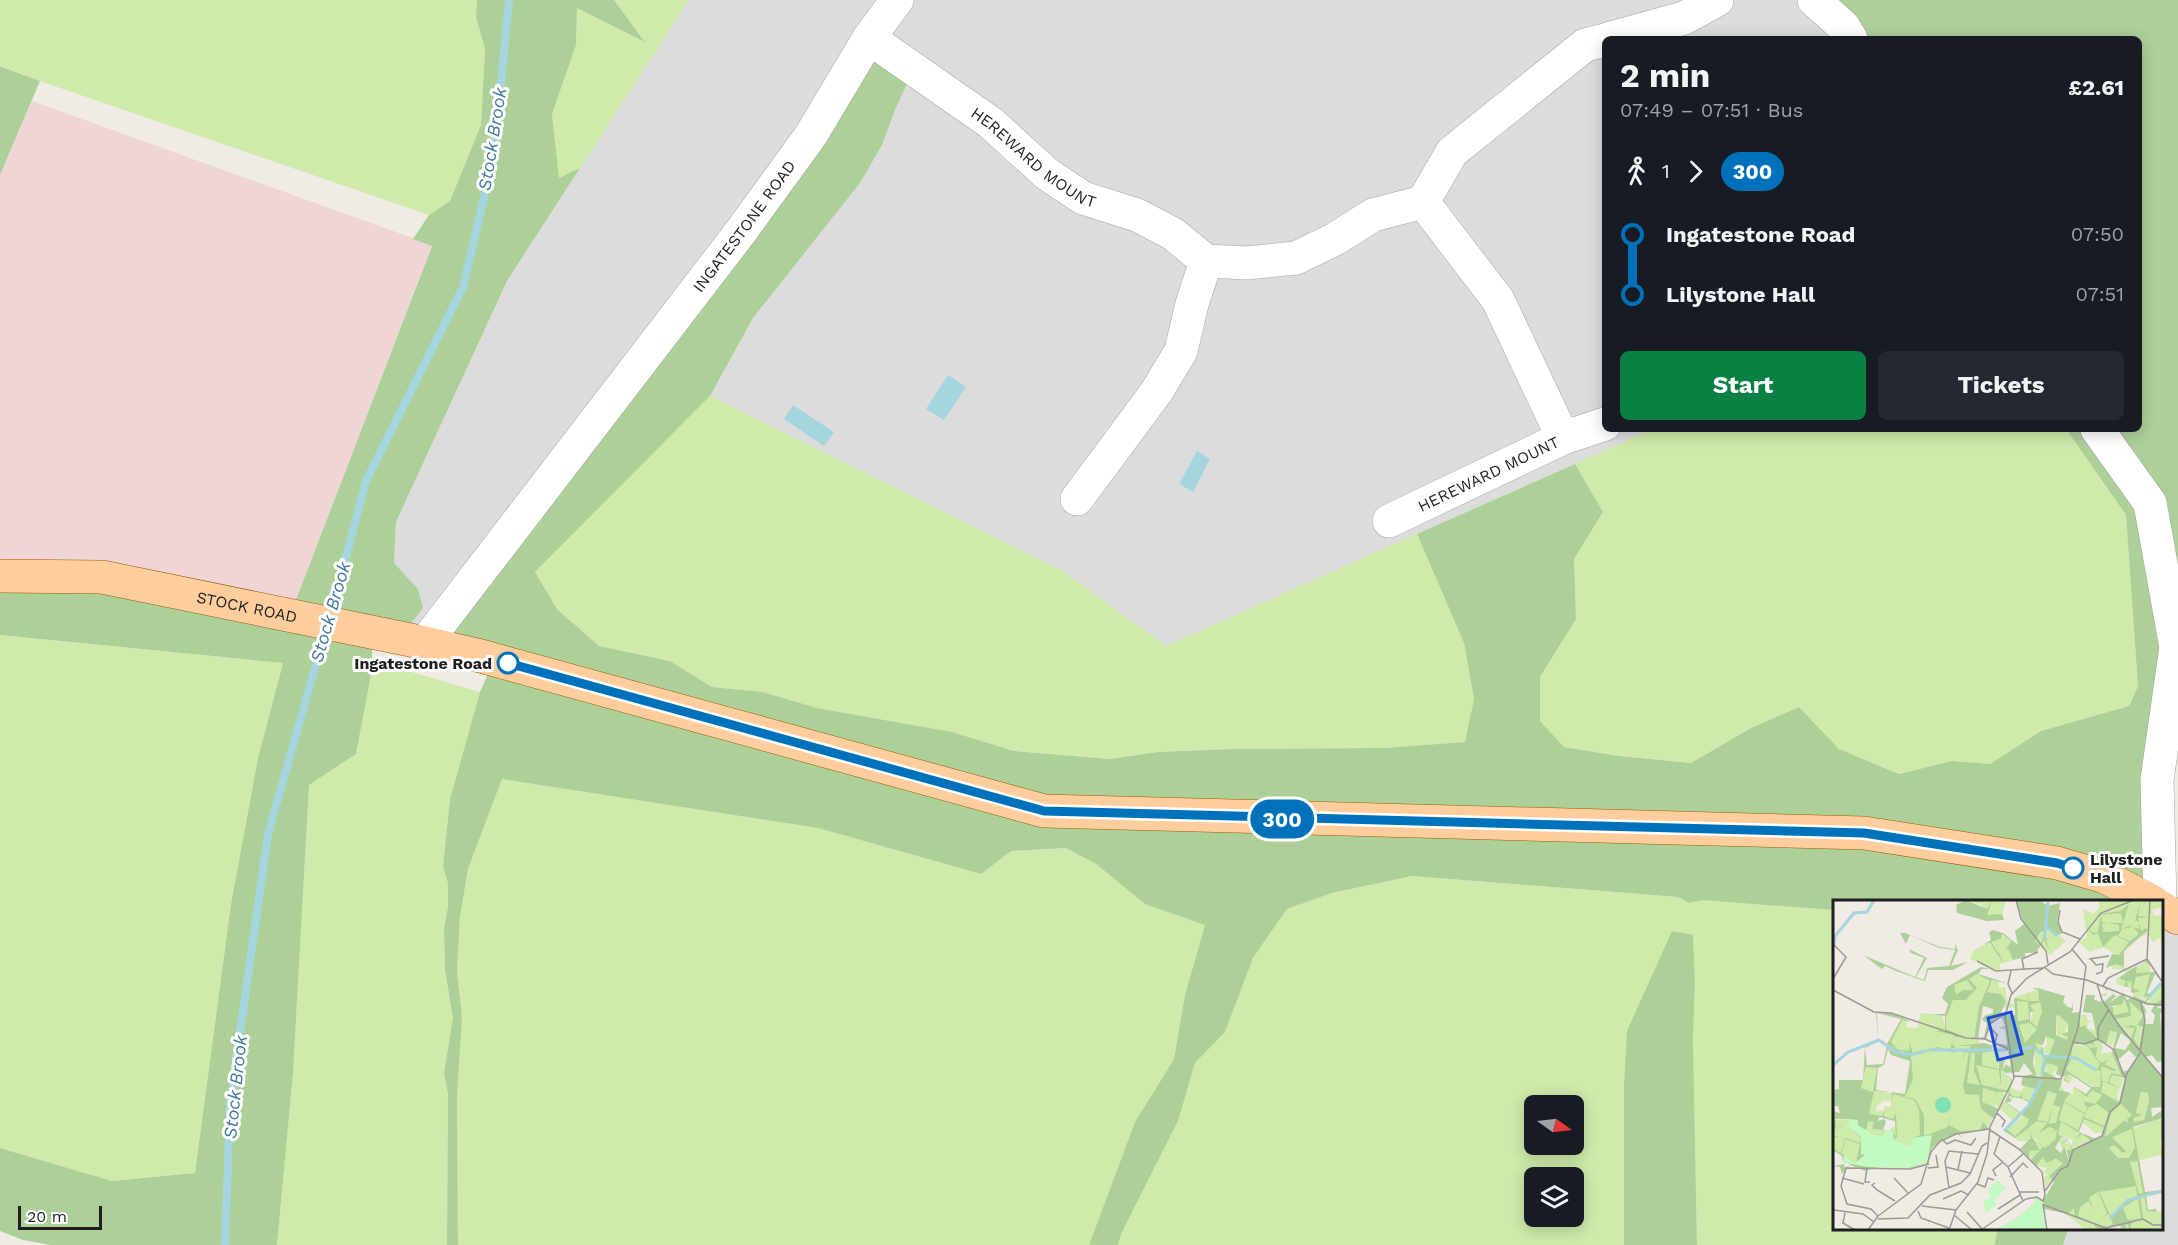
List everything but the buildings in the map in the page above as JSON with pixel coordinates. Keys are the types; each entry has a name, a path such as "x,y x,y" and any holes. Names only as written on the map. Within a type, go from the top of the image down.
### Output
{"main road":[{"name":"STOCK ROAD","path":"0,576 102,577 425,643 477,655 1044,811 1864,833 2057,863 2105,877 2149,900"},
{"path":"2163,909 2178,918"}],"street":[{"name":"INGATESTONE ROAD","path":"425,643 742,230 811,135 869,38 897,0"},
{"path":"1617,36 1684,18 1717,0"},
{"path":"1814,0 1844,26 1849,36"},
{"name":"HEREWARD MOUNT","path":"869,38 991,123 1047,174 1083,198 1137,215 1173,234 1206,261"},
{"path":"1077,499 1157,391 1181,351 1191,304 1206,261 1247,263 1296,258 1335,239 1373,215 1423,202 1452,152 1585,45 1602,40"},
{"name":"HEREWARD MOUNT","path":"1389,521 1563,438 1498,300 1423,202"},
{"path":"1563,438 1602,425"},
{"path":"2099,432 2150,503 2176,647 2157,780 2160,900"}],"shaded area":[{"path":"689,0 1798,0 1843,26 1849,36 1602,36 1602,432 1646,432 1166,646 1061,570 710,396 753,318 860,183 882,145 895,110 425,643 400,638 394,563 396,522 507,281"},
{"path":"32,101 432,245 294,605 0,576 0,175"},
{"path":"2163,914 2178,920 2178,1245 2062,1245 2067,1230 2163,1230"}],"green space":[{"path":"0,0 477,0 476,17 485,49 481,125 450,201 429,215 40,81 0,65"},
{"path":"477,0 614,0 645,42 577,8 576,45 552,114 559,178 580,168 507,281 396,522 394,563 418,589 423,608 400,638 373,633 371,675 356,754 309,785 293,1073 277,1245 51,1245 23,1240 0,1231 0,1148 112,1181 195,1173 231,904 258,758 283,663 0,635 0,576 294,605 432,246 413,239 429,215 450,201 481,125 485,49 476,17"},
{"path":"614,0 689,0 580,168 559,179 552,114 576,45 577,8 644,40"},
{"path":"1814,0 2178,0 2178,647 2145,900 1833,900 1833,910 1702,900 1689,903 1678,897 1412,876 1332,893 1287,909 1253,958 1225,1032 1195,1063 1178,1121 1121,1234 1118,1245 1089,1245 1135,1122 1174,1059 1185,995 1205,925 1145,904 1096,864 1066,848 1011,851 981,874 818,828 502,779 468,869 460,917 457,971 462,1017 457,1098 458,1245 447,1245 448,1094 444,1073 453,1018 445,970 444,929 448,907 448,883 443,867 450,799 480,692 494,660 425,643 869,38 914,68 882,145 860,183 753,318 710,396 535,572 557,609 599,646 670,661 712,687 763,692 817,708 952,732 1014,751 1110,759 1158,752 1384,748 1465,742 1474,699 1464,643 1417,534 1575,464 1603,512 1574,559 1576,619 1540,677 1540,721 1564,747 1619,756 1691,763 1751,728 1799,707 1839,749 1899,774 1952,761 1990,764 2041,731 2129,706 2138,686 2126,515 2068,432 2142,432 2142,36 1848,36"},
{"path":"0,66 40,81 0,175"},
{"path":"710,396 1061,570 1166,646 1417,534 1464,643 1474,699 1466,742 1384,748 1158,752 1110,759 1014,751 952,732 817,708 763,692 712,687 670,661 599,646 557,609 535,572"},
{"path":"1646,432 2068,432 2126,515 2138,686 2129,706 2041,731 1990,764 1952,761 1900,774 1839,749 1799,707 1751,728 1691,763 1619,756 1564,747 1539,721 1540,677 1576,619 1574,559 1603,512 1575,464"},
{"path":"0,635 283,663 258,758 231,904 195,1173 112,1181 0,1148"},
{"path":"371,660 480,692 450,799 443,867 448,882 448,907 444,929 445,970 453,1018 444,1073 448,1094 447,1245 277,1245 293,1073 309,785 356,754 371,675"},
{"path":"502,779 818,828 981,874 1010,851 1066,848 1096,864 1145,904 1205,925 1185,995 1174,1059 1135,1122 1089,1245 458,1245 457,1098 462,1017 457,971 460,917 468,869"},
{"path":"1412,876 1678,897 1689,903 1702,899 1833,910 1833,1230 1998,1230 1994,1245 1697,1245 1693,936 1673,931 1624,1086 1624,1245 1118,1245 1121,1234 1178,1121 1195,1063 1225,1032 1253,958 1287,909 1332,893"},
{"path":"1672,931 1693,935 1697,1245 1624,1245 1624,1086 1627,1031"},
{"path":"1998,1230 2068,1230 2063,1245 1994,1245"}],"water":[{"path":"948,375 966,387 944,420 926,409"},
{"path":"793,405 834,432 824,446 784,419"},
{"path":"1197,451 1210,459 1193,492 1179,484"}],"waterway":[{"name":"Stock Brook","path":"330,617 366,481 463,287 494,155 509,0"},
{"name":"Stock Brook","path":"225,1245 230,1104 268,834 326,629"}],"bus line":[{"name":"300","path":"508,663 1044,811 1864,833 2057,863 2073,868"}],"place":[{"name":"Ingatestone Road","path":"508,663"},
{"name":"Lilystone Hall","path":"2073,868"}]}
